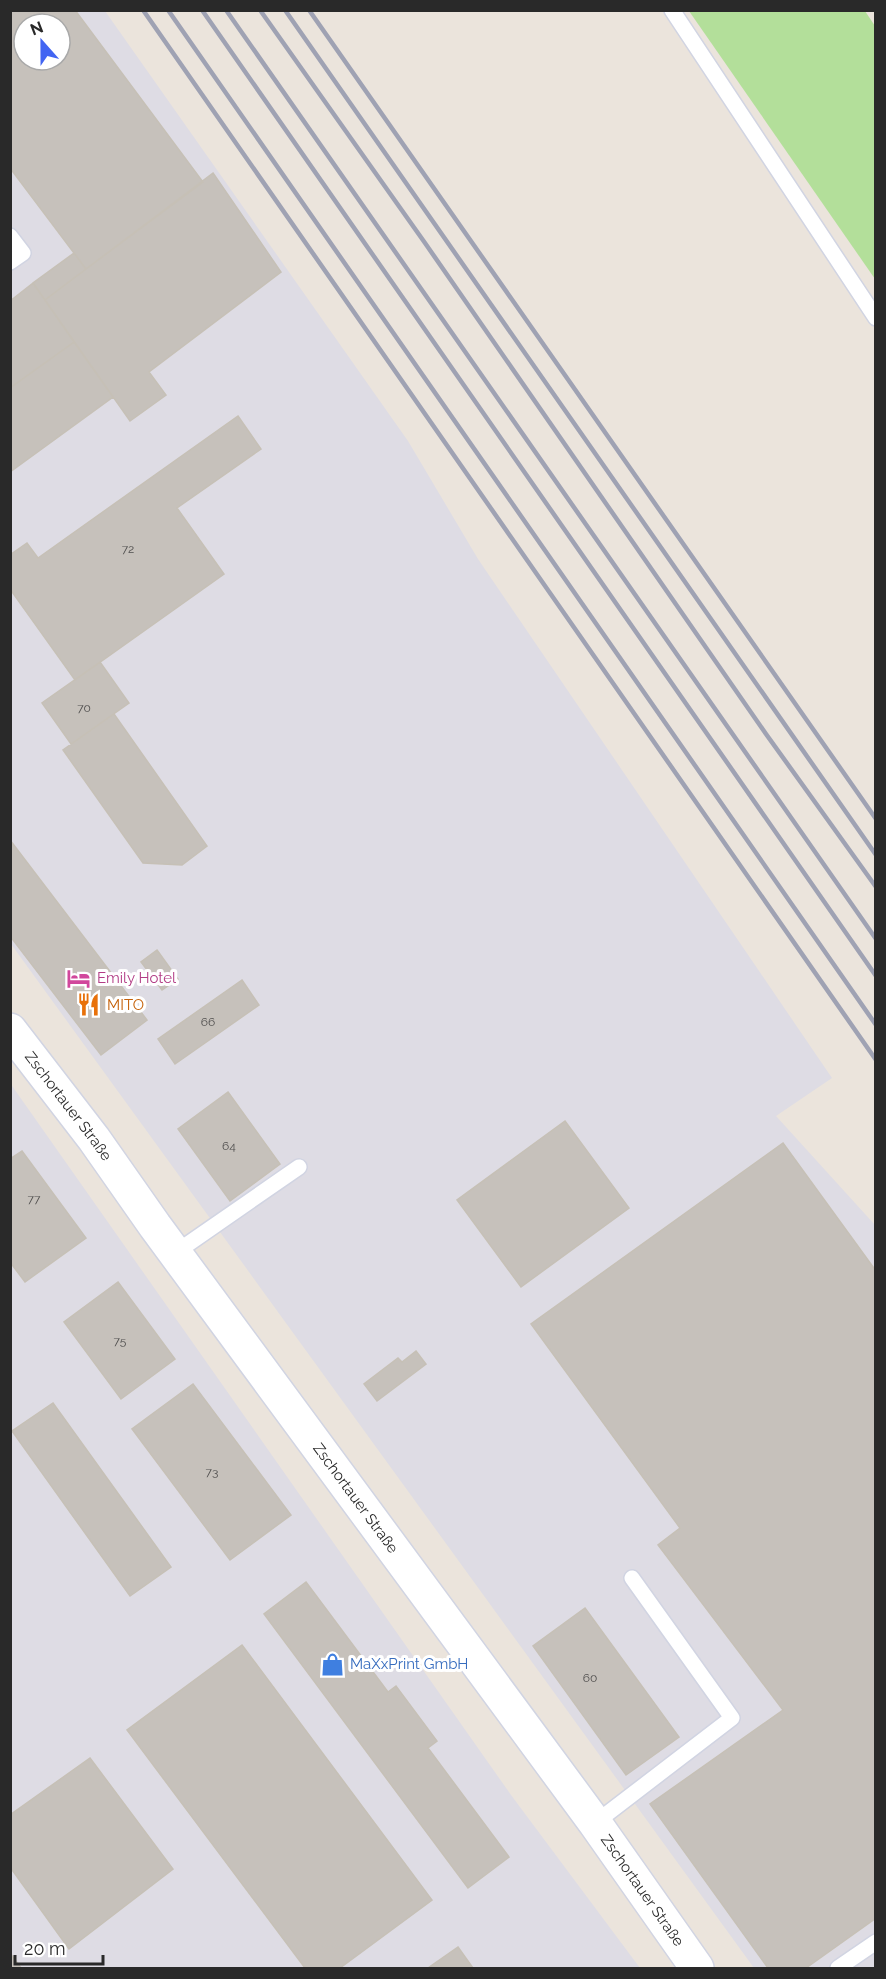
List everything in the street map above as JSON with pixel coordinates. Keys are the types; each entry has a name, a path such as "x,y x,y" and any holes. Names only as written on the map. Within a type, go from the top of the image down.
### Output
{"street":[{"name":"Zschortauer Straße","path":"10,1030 94,1139 175,1253 595,1823 697,1968"}],"lane":[{"path":"672,10 876,318"},
{"path":"10,237 23,253 10,262"},
{"path":"175,1253 299,1167"},
{"path":"595,1823 732,1718 632,1578"},
{"path":"838,1968 876,1942"}],"shaded area":[{"path":"10,11 105,11 408,441 478,559 832,1078 776,1116 875,1225 875,1968 754,1968 11,944"},
{"path":"10,1083 511,1795 640,1968 11,1968"}],"green space":[{"path":"689,11 865,11 875,26 875,279"}],"building":[{"path":"10,10 75,10 203,182 86,269 10,168"},
{"path":"213,173 281,272 149,372 166,395 130,421 45,300"},
{"path":"74,253 86,269 45,300 33,283"},
{"path":"33,283 74,342 10,388 10,301"},
{"path":"74,342 113,397 10,472 10,388"},
{"path":"238,416 261,449 177,508 224,574 75,680 10,589 10,555 27,543 38,558"},
{"path":"100,662 129,703 71,744 42,703"},
{"path":"114,714 207,846 182,865 143,863 63,750"},
{"name":"Emily Hotel","path":"10,840 147,1020 101,1055 10,936"},
{"path":"157,950 178,979 162,990 141,962"},
{"path":"242,980 259,1005 175,1064 158,1039"},
{"path":"228,1092 280,1164 230,1201 178,1129"},
{"path":"565,1121 629,1208 521,1287 457,1200"},
{"path":"783,1143 876,1271 876,1918 806,1968 768,1968 650,1804 783,1710 658,1545 680,1528 531,1324"},
{"path":"22,1151 86,1238 25,1282 10,1262 10,1159"},
{"path":"118,1282 175,1359 121,1399 64,1322"},
{"path":"416,1351 426,1364 377,1401 364,1384 398,1358 402,1362"},
{"path":"193,1384 291,1515 230,1560 132,1429"},
{"path":"53,1403 171,1567 130,1596 12,1431"},
{"path":"306,1582 388,1692 396,1686 437,1741 428,1748 509,1857 468,1888 264,1614"},
{"path":"585,1608 679,1737 626,1775 533,1646"},
{"path":"242,1645 432,1900 340,1968 305,1968 127,1730"},
{"path":"90,1758 173,1869 69,1949 10,1867 10,1815"},
{"path":"458,1947 473,1968 428,1968"},
{"path":"10,1953 21,1968 10,1968"}],"railway":[{"path":"143,10 876,1060"},
{"path":"168,10 876,1025"},
{"path":"202,10 876,976"},
{"path":"226,10 876,939"},
{"path":"260,10 766,734 876,887"},
{"path":"285,10 876,855"},
{"path":"309,10 876,819"}],"place":[{"name":"Emily Hotel","path":"79,978"},
{"name":"MITO","path":"89,1005"},
{"name":"MaXxPrint GmbH","path":"332,1664"}]}
